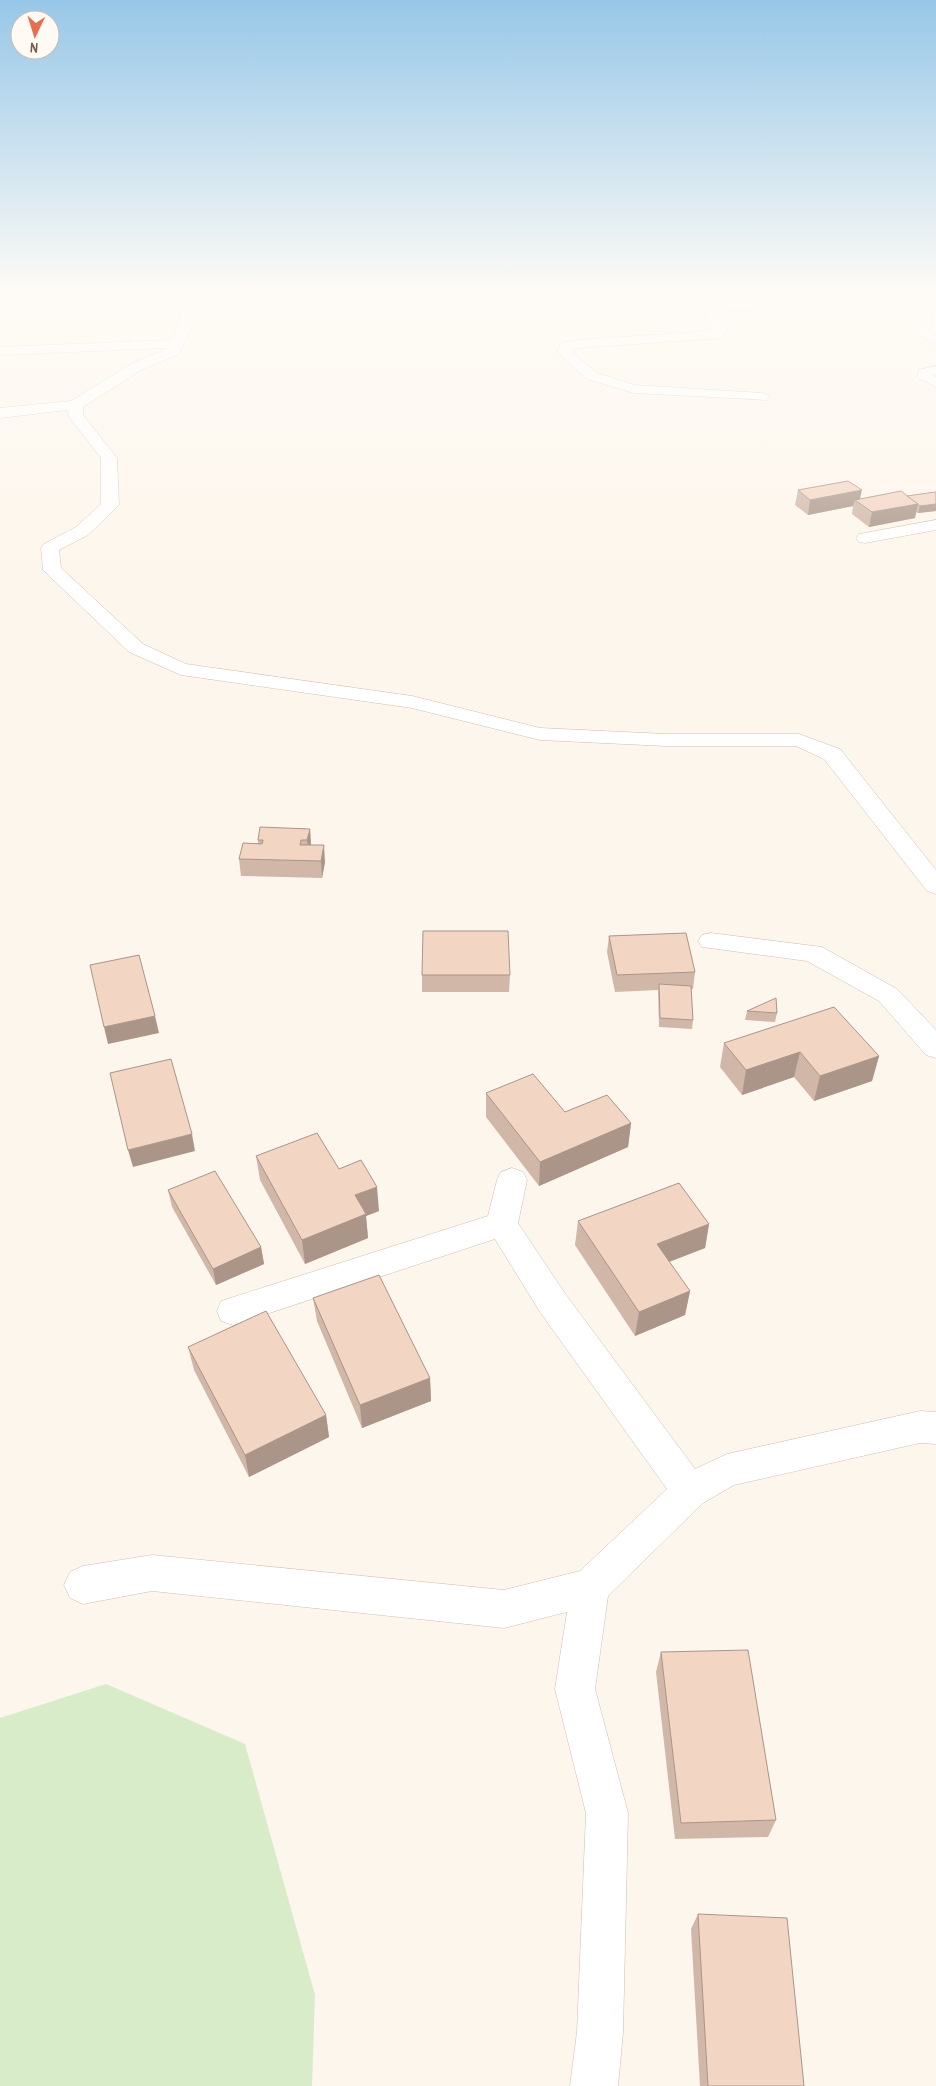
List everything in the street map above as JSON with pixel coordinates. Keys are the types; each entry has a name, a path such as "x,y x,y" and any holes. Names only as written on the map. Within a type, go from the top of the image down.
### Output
{"street":[{"path":"0,413 75,405 103,387"},
{"path":"629,387 762,396"},
{"path":"75,405 75,415 109,458 110,505 82,531 50,548 52,570 136,648 181,669 412,702 540,734 666,740 799,740 832,754 936,886"},
{"path":"865,538 936,525"},
{"path":"711,941 813,953 888,995 936,1048"},
{"path":"512,1180 502,1224 552,1302 690,1491"},
{"path":"233,1312 502,1224"},
{"path":"83,1586 152,1573 504,1609 590,1587 690,1491 727,1470 920,1427 936,1428"},
{"path":"590,1587 575,1689 607,1813 600,2032 594,2086"}],"green space":[{"path":"106,1684 245,1744 315,1995 312,2086 0,2086 0,1718"}],"building":[{"path":"848,481 862,490 810,500 798,490"},
{"path":"901,491 918,504 872,512 855,500"},
{"path":"936,492 936,504 920,506 907,496"},
{"path":"260,827 310,829 307,840 301,840 300,845 324,845 321,861 239,859 243,843 262,844 263,840 258,840"},
{"path":"423,931 508,931 510,975 422,975"},
{"path":"686,933 695,972 617,975 609,936"},
{"path":"139,955 155,1016 104,1027 90,965"},
{"path":"659,984 691,986 693,1020 660,1018"},
{"path":"776,998 777,1013 747,1011"},
{"path":"834,1007 879,1056 820,1076 800,1052 746,1070 724,1043"},
{"path":"171,1059 192,1134 128,1150 110,1073"},
{"path":"533,1074 565,1112 607,1095 631,1123 540,1162 486,1093"},
{"path":"317,1133 339,1169 361,1160 377,1187 355,1195 366,1214 302,1240 256,1156"},
{"path":"215,1171 261,1247 213,1269 168,1190"},
{"path":"679,1183 709,1224 657,1244 690,1291 639,1312 578,1221"},
{"path":"379,1275 430,1378 360,1405 313,1298"},
{"path":"266,1311 326,1415 245,1455 188,1347"},
{"path":"748,1650 776,1820 681,1823 661,1652"},
{"path":"698,1914 787,1918 804,2086 708,2086"}]}
